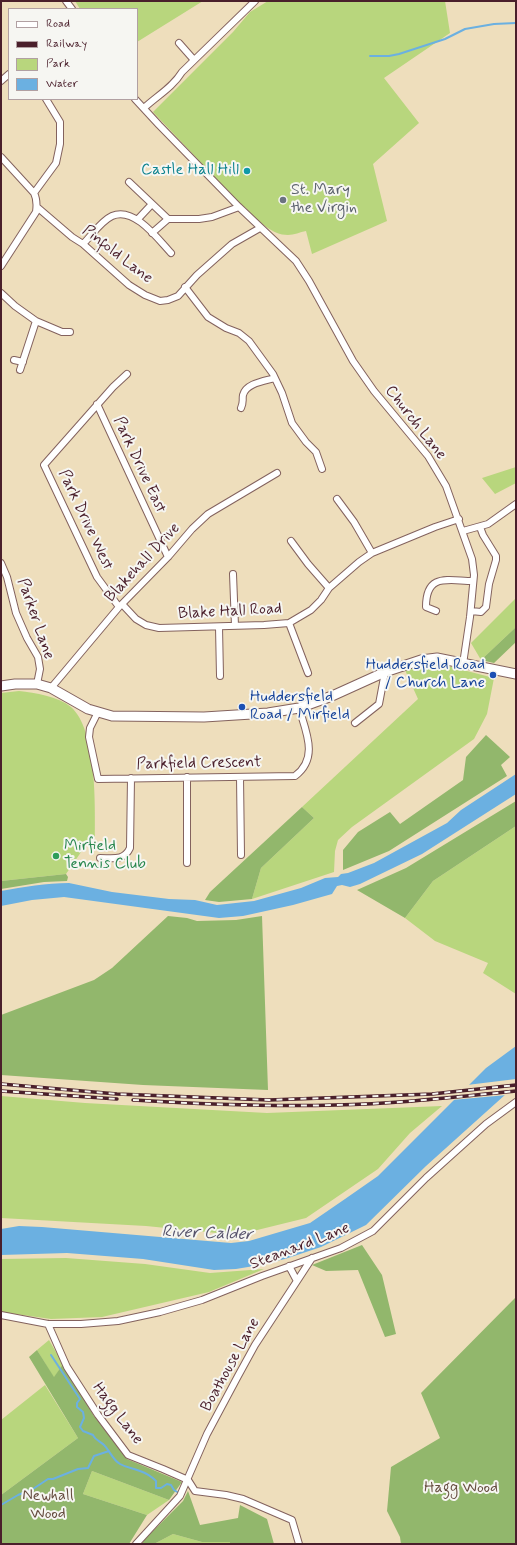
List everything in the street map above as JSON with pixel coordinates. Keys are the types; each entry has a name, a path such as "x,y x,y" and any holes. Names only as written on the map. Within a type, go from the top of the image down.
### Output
{"highway":[{"path":"1,686 15,684 37,684 51,688 88,709 112,716 204,717 261,713 299,708 332,696 385,672 421,660 437,658 516,674"}],"street":[{"path":"144,108 156,96 177,80 182,72 255,1"},
{"path":"179,43 194,60"},
{"path":"35,195 56,163 60,144 60,122 47,100"},
{"name":"Church Lane","path":"136,100 239,207 296,261 309,281 353,361 374,391 428,456 446,486 472,559 474,581 463,664"},
{"path":"1,156 35,195 37,206 36,212 1,266"},
{"path":"129,182 168,219"},
{"path":"138,218 152,204"},
{"name":"Pinfold Lane","path":"37,206 129,285 145,295 157,300 168,300 178,296 185,287 232,244 260,228"},
{"path":"152,233 168,219 212,218 239,207"},
{"path":"83,244 111,216 118,214 128,215 138,218 172,253"},
{"path":"185,287 208,317 226,328 239,333 249,340 274,378 282,394 292,423 306,442 316,452 322,469"},
{"path":"1,293 15,306 36,321 62,332 70,332"},
{"path":"20,370 36,321"},
{"path":"14,360 23,362"},
{"name":"Park Drive West","path":"120,606 97,577 44,465 97,404 127,374"},
{"path":"241,408 244,402 243,395 247,389 253,385 274,378"},
{"name":"Park Drive East","path":"97,404 168,557"},
{"name":"Blakehall Drive","path":"51,688 120,606 168,557 192,529 208,514 274,476"},
{"path":"337,499 354,522 372,553"},
{"path":"463,531 488,524 516,504"},
{"name":"Blake Hall Road","path":"120,606 146,625 159,628 218,627 289,623 311,610 321,600 329,588 359,562 372,553 458,519"},
{"path":"471,611 481,612 486,609 489,584 496,560 496,556 483,535 480,527"},
{"path":"291,541 308,564 329,588"},
{"name":"Parker Lane","path":"1,563 4,579 16,613 27,638 38,657 40,669 37,684"},
{"path":"233,574 235,626"},
{"path":"436,611 426,607 426,596 431,584 440,580 474,581"},
{"path":"289,623 308,673"},
{"path":"218,627 220,676"},
{"path":"355,723 379,704 383,692 385,672"},
{"name":"Parkfield Crescent","path":"98,712 90,728 90,736 98,779 295,776 302,770 308,760 310,746 299,708"},
{"path":"240,777 241,855"},
{"path":"100,858 122,858 128,854 130,848 131,778"},
{"path":"187,778 187,863"},
{"name":"Steanard Lane","path":"1,1315 48,1324 81,1324 118,1321 160,1312 202,1300 289,1266 341,1248 373,1232 426,1178 486,1124 516,1102"},
{"name":"Boathouse Lane","path":"136,1544 180,1496 208,1434 238,1376 255,1346 312,1258"},
{"path":"289,1266 297,1281"},
{"name":"Hagg Lane","path":"48,1324 67,1366 98,1415 128,1455 163,1468 188,1480 194,1491 226,1495 243,1499 292,1520 299,1544"}],"green space":[{"path":"75,1 203,1 138,41 138,8 79,8"},
{"path":"268,1 445,1 450,33 384,78 419,123 373,164 387,221 312,254 306,231 290,235 282,234 271,230 261,223 242,206 153,112 233,32 250,12"},
{"path":"516,467 516,483 495,494 482,478"},
{"path":"516,598 516,627 481,660 471,643"},
{"path":"516,627 516,642 494,663 481,660"},
{"path":"423,664 440,664 494,678 487,714 474,739 352,827 338,840 335,851 334,872 252,899 261,868 314,818 302,807 418,699 405,670"},
{"path":"19,691 60,700 71,707 79,718 86,732 93,768 95,837 90,839 66,874 1,881 1,693"},
{"path":"486,735 510,757 501,765 507,776 389,851 343,870 343,850 358,832 390,812 400,824 463,780 466,757"},
{"path":"516,801 516,826 433,881 405,918 357,890 406,868"},
{"path":"302,807 314,818 261,868 252,899 219,902 205,900 210,892"},
{"path":"516,826 516,994 483,973 488,963 435,941 405,918 433,881"},
{"path":"66,874 68,877 67,881 44,882 1,889 1,881"},
{"path":"168,916 187,918 197,921 236,920 262,916 268,1090 143,1085 1,1075 1,1015 94,980 112,968"},
{"path":"1,1096 85,1103 267,1113 442,1106 410,1133 378,1169 306,1218 237,1235 146,1226 1,1218"},
{"path":"362,1245 382,1275 396,1334 385,1337 358,1270 326,1271 312,1265"},
{"path":"66,1258 145,1264 210,1273 264,1269 209,1292 102,1317 51,1319 1,1312 1,1259"},
{"name":"Hagg Wood","path":"516,1297 516,1544 401,1544 400,1537 387,1511 391,1467 440,1438 421,1393"},
{"path":"49,1340 63,1364 54,1378 37,1350"},
{"name":"Newhall Wood","path":"37,1350 54,1377 63,1364 94,1416 127,1459 182,1482 169,1500 92,1471 83,1494 147,1515 129,1544 1,1544 1,1495 78,1438 29,1357"},
{"path":"45,1385 78,1438 1,1495 1,1420"},
{"path":"92,1471 169,1500 147,1515 83,1494"},
{"path":"188,1491 200,1525 238,1518 240,1505 267,1519 274,1544 230,1544 230,1542 202,1542 173,1534 154,1544 142,1544 144,1540 183,1501"},
{"path":"173,1534 202,1542 230,1542 230,1544 154,1544"}],"water":[{"path":"516,774 516,794 422,854 360,884 350,887 342,885 337,886 332,894 293,905 243,916 219,918 64,897 32,900 1,906 1,891 43,884 60,883 69,883 112,892 169,899 195,900 217,905 254,901 301,888 325,878 338,877 341,874 348,873 374,863 447,823 461,810"},
{"path":"516,1046 516,1085 426,1166 366,1225 321,1247 285,1259 254,1266 214,1270 143,1259 67,1253 1,1255 1,1229 19,1226 231,1243 249,1241 310,1223 378,1176 486,1068"}],"pier":[{"path":"516,1079 516,1088 507,1095 452,1100 467,1085"}],"waterway":[{"path":"370,56 389,56 399,54 445,39 465,29 494,24 516,23"},
{"path":"51,1355 80,1399 77,1403 77,1407 83,1412 84,1418 80,1427 83,1431 93,1435 104,1445 115,1460 120,1464 147,1474 153,1478 156,1481 156,1488 161,1488 167,1484 171,1485 174,1490 179,1493"},
{"path":"1,1505 18,1495 33,1489 48,1479 53,1479 78,1469 88,1468 94,1456 109,1451"}],"railway":[{"path":"1,1084 117,1094 269,1100 432,1094 516,1085"},
{"path":"1,1091 117,1099"},
{"path":"133,1100 234,1105 335,1105 403,1102 516,1091"}],"place":[{"name":"Castle Hall Hill","path":"247,171"},
{"name":"St. Mary the Virgin","path":"283,200"},
{"name":"Huddersfield Road / Church Lane","path":"493,675"},
{"name":"Huddersfield Road / Mirfield","path":"242,707"},
{"name":"Mirfield Tennis Club","path":"56,856"}],"water label":[{"name":"River Calder","path":"207,1234"}]}
